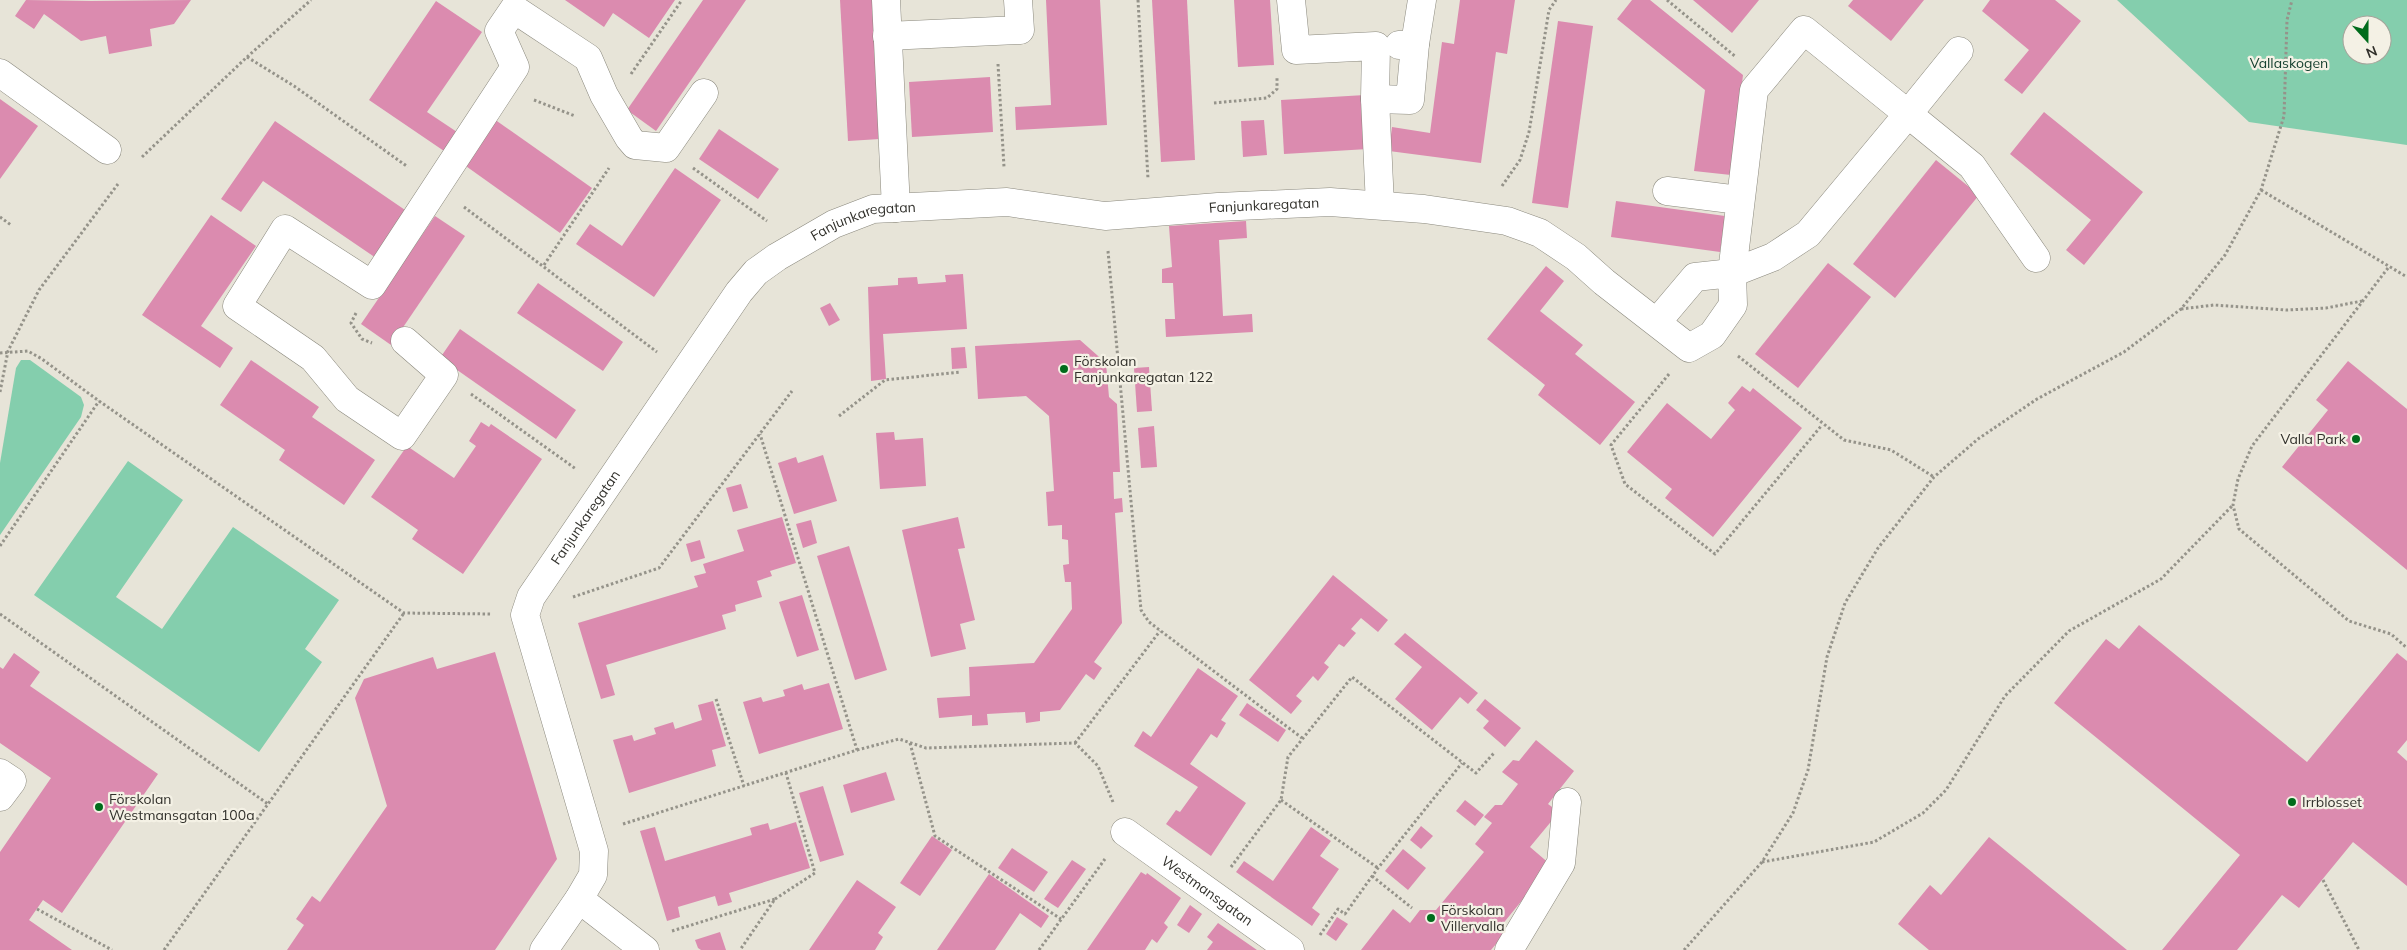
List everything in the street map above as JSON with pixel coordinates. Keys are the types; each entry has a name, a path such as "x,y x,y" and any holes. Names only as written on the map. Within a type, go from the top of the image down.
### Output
{"street":[{"path":"886,0 896,208"},
{"path":"887,36 1020,30 1018,0"},
{"path":"1292,0 1296,50 1415,44"},
{"path":"1375,99 1410,100 1415,44 1422,0"},
{"path":"405,341 444,375 402,436 346,399 313,358 237,306 285,229 372,285 515,67 499,31 514,9 588,58 604,95 635,145 666,148 704,93"},
{"path":"1700,342 1733,306 1732,273 1739,200 1754,90 1804,30 1972,166 2036,258"},
{"path":"1376,46 1375,99 1380,205"},
{"path":"1658,322 1695,277 1732,273 1773,257 1808,234 1959,52"},
{"path":"0,74 108,150"},
{"path":"1667,191 1739,200"},
{"name":"Fanjunkaregatan","path":"525,615 531,597 739,292 756,272 777,257 834,224 873,209 1007,202 1105,216 1330,202 1380,205 1507,221 1540,232 1576,257 1604,282 1658,322 1700,342"},
{"path":"525,615 594,851 593,875 580,899 544,950"},
{"path":"0,773 12,781 0,797"},
{"path":"1509,950 1561,863 1567,802"},
{"name":"Westmansgatan","path":"1125,832 1212,894 1303,946"},
{"path":"580,899 641,946"}],"path":[{"path":"138,160 310,0"},
{"path":"604,95 620,91 682,0"},
{"path":"1138,0 1151,212"},
{"path":"1480,217 1520,160 1530,132 1549,10 1556,0"},
{"path":"1667,0 1763,78"},
{"path":"1684,950 1762,862 1793,812 1808,770 1827,656 1845,603 1878,548 1934,477 1978,439 2037,399 2124,352 2181,309 2224,256 2261,190 2284,116 2287,20 2292,0"},
{"path":"996,31 1007,202"},
{"path":"1214,103 1267,98 1277,89 1276,52 1296,50"},
{"path":"247,57 294,86 544,265 658,352"},
{"path":"501,86 629,138 544,265"},
{"path":"666,148 767,221"},
{"path":"0,392 8,351 39,290 120,182"},
{"path":"2261,190 2388,268 2407,277"},
{"path":"1105,216 1141,610 1148,622 1302,738"},
{"path":"0,217 10,225"},
{"path":"2388,268 2252,446 2238,479 2233,505 2239,529 2349,622 2391,634 2407,648"},
{"path":"372,285 351,323 362,339 391,351 405,341"},
{"path":"2181,309 2214,305 2286,310 2326,308 2363,301"},
{"path":"1822,425 1715,554 1625,484 1612,445 1700,342 1822,425 1844,440 1891,450 1934,477"},
{"path":"0,353 28,351 42,359 99,401 404,613 525,615"},
{"path":"839,416 884,380 960,372"},
{"path":"444,375 605,489"},
{"path":"571,597 659,568 792,391"},
{"path":"0,546 99,401"},
{"path":"760,434 857,750"},
{"path":"1762,862 1874,842 1923,813 1946,790 2005,696 2068,630 2161,579 2233,505"},
{"path":"164,950 404,613"},
{"path":"0,614 268,804"},
{"path":"1075,743 1160,631"},
{"path":"1212,894 1281,800 1288,757 1352,676 1476,773 1494,753"},
{"path":"716,698 744,786"},
{"path":"620,825 857,750 899,739 926,748 1075,743 1098,766 1125,832 1039,950"},
{"path":"910,743 935,836 1061,919"},
{"path":"1303,946 1338,909 1345,914 1378,868 1462,763"},
{"path":"641,946 775,899 815,873 786,773"},
{"path":"1281,800 1378,868"},
{"path":"1372,876 1412,908"},
{"path":"2323,880 2359,950"},
{"path":"740,950 775,899"},
{"path":"37,909 112,950"}],"green space":[{"name":"Vallaskogen","path":"2117,0 2407,0 2407,145 2249,122"},
{"path":"21,360 30,360 81,397 84,405 81,417 0,535 0,463 16,368"},
{"path":"128,461 183,500 116,597 162,629 233,527 339,600 305,649 322,662 259,752 34,595"}],"building":[{"path":"26,0 191,0 174,24 150,29 152,46 109,54 106,36 81,41 44,14 34,29 15,16"},
{"path":"565,0 675,0 649,38 613,13 604,27"},
{"path":"703,0 746,0 656,131 627,110"},
{"path":"840,0 872,0 880,139 848,141"},
{"path":"1046,0 1100,0 1107,125 1016,130 1015,107 1051,105"},
{"path":"1152,0 1187,0 1195,160 1161,162"},
{"path":"1234,0 1270,0 1274,65 1238,67"},
{"path":"1460,0 1515,0 1507,54 1496,52 1481,163 1389,151 1392,127 1430,133 1442,42 1454,44"},
{"path":"1632,0 1650,0 1743,75 1731,175 1694,171 1705,90 1617,19"},
{"path":"1693,0 1759,0 1732,33"},
{"path":"1853,0 1924,0 1891,41 1848,6"},
{"path":"1990,0 2055,0 2081,21 2022,94 2004,80 2029,50 1982,11"},
{"path":"436,1 482,32 427,112 457,132 444,151 369,100"},
{"path":"1558,21 1593,26 1568,208 1532,203"},
{"path":"990,77 993,132 912,137 909,82"},
{"path":"1365,95 1368,149 1284,154 1281,100"},
{"path":"0,99 38,126 0,179"},
{"path":"2044,112 2143,192 2084,265 2066,250 2091,220 2010,154"},
{"path":"494,119 592,188 560,233 463,164"},
{"path":"1264,120 1267,155 1243,157 1241,121"},
{"path":"275,121 408,212 376,258 263,181 241,212 221,199"},
{"path":"719,129 779,169 758,199 699,159"},
{"path":"1936,160 1979,195 1895,298 1853,264"},
{"path":"675,168 721,200 654,297 576,244 590,224 622,246"},
{"path":"1616,201 1725,216 1720,252 1611,237"},
{"path":"211,215 256,246 201,326 233,348 220,368 142,315"},
{"path":"435,216 465,236 391,345 361,324"},
{"path":"1246,221 1247,238 1219,240 1223,316 1252,314 1253,332 1166,337 1165,319 1175,319 1173,283 1162,283 1162,269 1172,267 1169,226"},
{"path":"1828,263 1871,297 1798,388 1755,354"},
{"path":"1546,266 1564,281 1540,311 1583,345 1575,354 1635,402 1600,445 1538,395 1545,385 1487,339"},
{"path":"963,274 967,329 883,334 886,379 871,381 868,287 898,285 898,278 917,277 918,284 946,282 945,275"},
{"path":"538,283 623,342 603,371 517,313"},
{"path":"830,303 840,320 829,326 820,308"},
{"path":"460,329 576,410 556,439 440,358"},
{"path":"1080,340 1106,363 1109,397 1117,404 1120,472 1113,472 1114,499 1122,498 1123,512 1115,513 1122,623 1094,662 1102,668 1094,680 1086,674 1060,710 1040,712 1040,721 1026,723 1025,712 987,714 988,725 972,726 972,715 939,718 937,698 970,696 969,667 1034,663 1072,609 1071,582 1065,582 1063,565 1069,564 1068,540 1062,539 1062,525 1048,526 1046,492 1054,491 1049,416 1026,396 978,399 975,346"},
{"path":"965,347 967,368 952,369 951,348"},
{"path":"251,360 319,407 312,417 375,460 344,505 279,460 285,450 220,405"},
{"name":"Valla Park","path":"2348,361 2407,409 2407,570 2282,467 2328,410 2316,400"},
{"path":"1149,367 1152,411 1137,412 1134,368"},
{"path":"1742,386 1750,392 1753,388 1802,428 1713,537 1665,498 1672,489 1627,452 1667,403 1711,439 1735,410 1728,403"},
{"path":"481,422 489,427 491,424 542,459 463,574 412,539 418,530 371,497 407,446 454,478 476,446 469,441"},
{"path":"1154,426 1157,467 1141,468 1138,428"},
{"path":"894,432 895,440 923,438 926,486 880,489 876,433"},
{"path":"823,455 837,501 794,514 778,463 796,457 798,463"},
{"path":"741,484 748,508 733,512 726,488"},
{"path":"782,517 796,563 770,571 772,576 757,581 762,597 735,605 736,611 722,615 726,629 606,665 615,695 601,699 578,623 698,587 694,576 706,573 703,564 744,551 737,530"},
{"path":"958,517 965,548 958,549 975,620 960,624 966,649 931,657 902,530"},
{"path":"811,520 817,543 803,548 796,524"},
{"path":"700,540 705,558 691,562 686,544"},
{"path":"849,546 887,670 855,680 817,556"},
{"path":"1333,575 1388,620 1378,632 1361,618 1351,629 1356,633 1344,647 1339,644 1324,663 1329,667 1318,681 1313,676 1296,696 1302,701 1291,714 1249,680"},
{"path":"802,595 819,650 797,657 779,602"},
{"name":"Irrblosset","path":"2139,625 2307,762 2397,653 2407,661 2407,740 2397,752 2407,761 2407,886 2353,842 2299,908 2282,895 2237,950 2162,950 2240,855 2054,703 2106,639 2119,649"},
{"path":"1405,633 1478,693 1468,704 1460,697 1432,730 1395,699 1422,667 1394,644"},
{"path":"495,652 557,859 495,950 287,950 304,925 296,919 312,896 320,902 387,806 355,698 364,679 433,657 437,669"},
{"path":"14,653 40,672 30,686 158,774 62,913 43,900 29,920 72,950 0,950 0,852 51,778 0,743 0,667 3,669"},
{"path":"1198,668 1238,696 1221,720 1226,723 1217,738 1211,734 1190,764 1246,803 1211,856 1166,824 1176,810 1180,812 1198,787 1134,746 1143,731 1151,737"},
{"path":"829,683 843,729 759,754 743,702 761,697 763,702 785,696 783,690 802,684 804,690"},
{"path":"1485,699 1521,728 1505,747 1483,728 1489,721 1476,710"},
{"path":"713,701 726,746 712,750 716,766 629,793 613,740 632,735 634,741 656,734 654,728 673,722 675,729 702,720 698,705"},
{"path":"1247,703 1286,730 1278,742 1239,715"},
{"path":"1536,740 1574,771 1548,804 1559,812 1530,847 1551,865 1501,926 1507,931 1491,950 1361,950 1393,909 1410,923 1420,910 1436,910 1484,852 1475,844 1492,823 1484,817 1495,805 1502,805 1518,784 1502,772 1513,760 1519,761"},
{"path":"886,772 895,800 851,813 843,785"},
{"path":"823,786 844,855 820,862 799,793"},
{"path":"1465,800 1484,815 1475,826 1456,811"},
{"path":"796,822 810,868 729,893 732,902 718,906 715,896 678,907 680,917 667,921 640,831 655,827 665,861 752,835 750,828 768,823 770,830"},
{"path":"1421,826 1433,836 1421,849 1410,840"},
{"path":"1311,827 1331,841 1320,856 1339,869 1312,908 1320,914 1312,926 1236,872 1244,861 1273,881"},
{"path":"932,836 952,850 920,896 900,883"},
{"path":"1989,837 2127,950 1929,950 1898,924 1930,885 1941,895"},
{"path":"1012,848 1048,872 1034,892 998,868"},
{"path":"1403,849 1426,868 1408,890 1385,871"},
{"path":"1072,860 1086,869 1058,908 1044,899"},
{"path":"1141,872 1146,875 1147,873 1181,898 1164,923 1168,927 1157,943 1152,939 1145,950 1087,950"},
{"path":"989,874 1049,916 1041,928 1020,913 995,950 937,950"},
{"path":"857,880 896,907 878,933 883,937 875,950 809,950"},
{"path":"1190,905 1202,914 1189,933 1177,925"},
{"path":"1337,917 1348,924 1336,941 1326,934"},
{"path":"1218,923 1257,950 1207,950 1213,942 1207,937"},
{"path":"720,932 726,950 701,950 698,948 695,940"}],"place":[{"name":"Förskolan Fanjunkaregatan 122","path":"1064,369"},
{"name":"Valla Park","path":"2356,439"},
{"name":"Irrblosset","path":"2292,802"},
{"name":"Förskolan Westmansgatan 100a","path":"99,807"},
{"name":"Förskolan Villervalla","path":"1431,918"}]}
